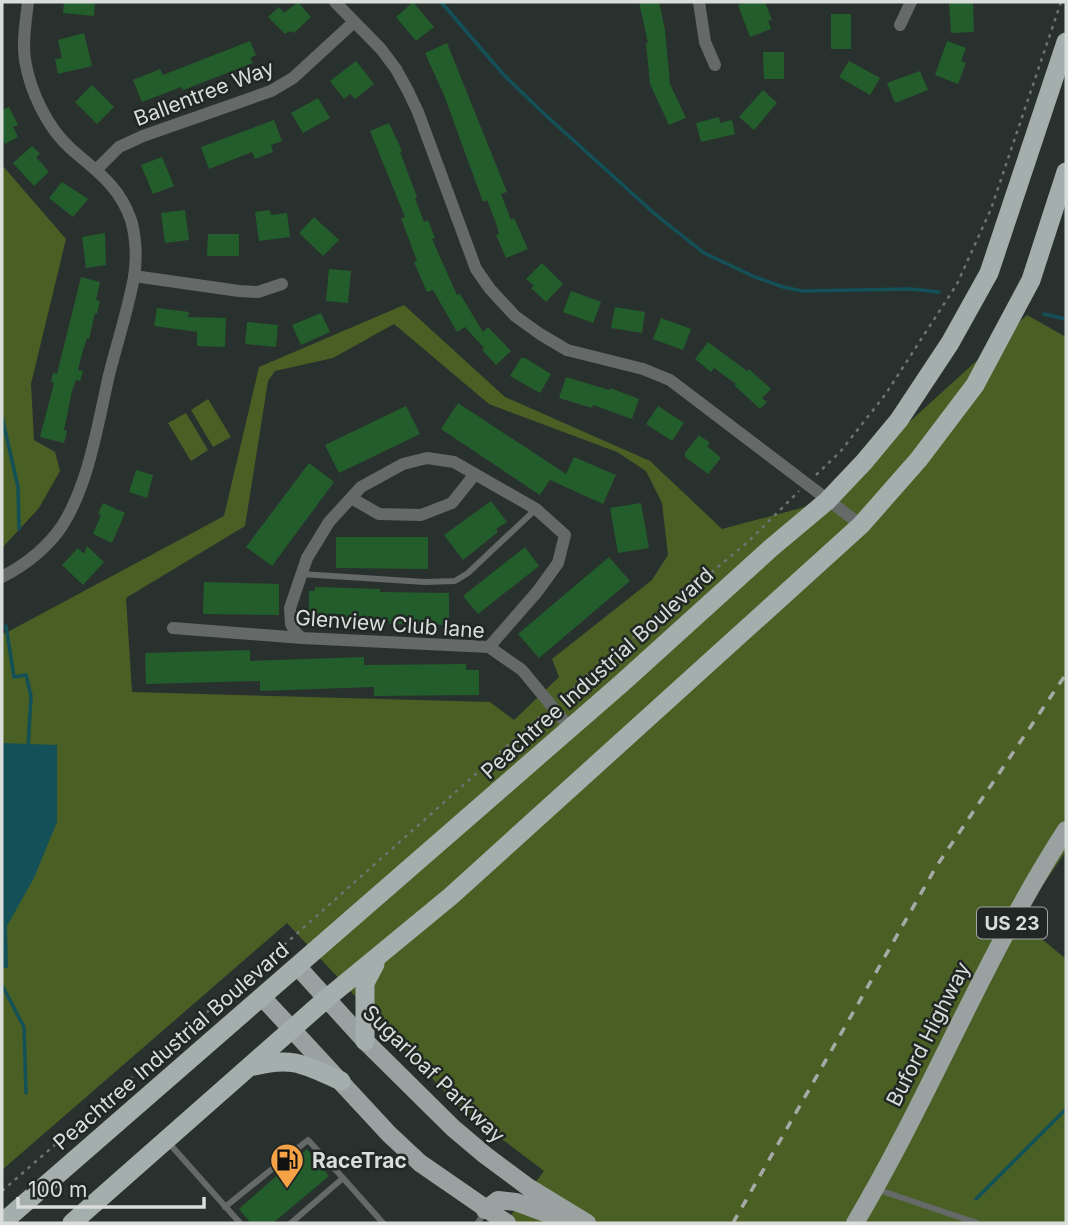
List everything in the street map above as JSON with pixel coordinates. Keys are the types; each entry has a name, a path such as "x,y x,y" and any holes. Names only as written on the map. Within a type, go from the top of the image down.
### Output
{"highway":[{"name":"Peachtree Industrial Boulevard","path":"2,1223 570,729 827,500 864,462 899,420 947,347 989,273 1066,41"},
{"path":"72,1223 326,999 451,896 861,525 919,459 975,385 1031,280 1066,172"},
{"path":"365,1041 365,983 378,957"},
{"path":"250,1068 276,1060 298,1062 341,1081"}],"main road":[{"name":"Buford Highway","path":"855,1223 876,1188 968,1003 1066,830"},
{"name":"Sugarloaf Parkway","path":"297,966 365,1041 453,1128 528,1187 587,1223"},
{"path":"261,997 389,1134 420,1163 482,1217 507,1223"},
{"path":"482,1217 488,1206 498,1200 516,1202 573,1223"}],"street":[{"path":"2,577 44,547 61,526 72,505 88,464 134,276 134,235 131,220 117,193 97,169 69,147 38,103 25,59 28,2"},
{"path":"335,2 381,49 402,80 418,112 476,269 515,316 567,350 643,369 670,380 861,525"},
{"path":"699,2 705,42 715,65"},
{"path":"900,25 911,2"},
{"name":"Ballentree Way","path":"97,169 119,148 131,142 271,91 293,78 354,22"},
{"path":"134,276 239,291 258,292 282,285"},
{"path":"302,638 291,624 290,608 307,558 329,522 361,487 403,464 427,458 454,462 536,509 565,535 558,563 537,593 489,647"},
{"path":"351,498 379,514 421,515 452,503 475,474"},
{"name":"Glenview Club lane","path":"173,628 302,638 489,647 522,670 570,729"}],"lane":[{"path":"301,574 425,582 455,581 468,573 536,509"},
{"path":"225,1207 308,1140 383,1223"},
{"path":"167,1141 240,1223"},
{"path":"291,1223 343,1178"},
{"path":"876,1188 977,1223"}],"path":[{"path":"2,1191 552,706 749,541 840,452 885,395 957,284 991,209 1061,2"}],"green space":[{"path":"2,165 66,239 31,384 34,440 55,452 60,471 39,508 2,548"},
{"path":"404,305 505,397 650,461 722,529 820,503 1027,315 1066,337 1066,851 1019,920 1066,959 1066,1223 505,1223 544,1171 457,1105 287,923 2,1170 2,635 224,516 259,367","holes":["394,324 489,404 617,452 646,471 662,503 668,555 652,580 552,659 559,677 514,720 490,702 132,692 126,598 245,526 268,381 275,371 333,358"]},
{"path":"208,399 231,437 213,447 191,410"},
{"path":"186,413 208,450 191,461 168,423"}],"water":[{"path":"2,743 57,745 57,822 34,878 7,926 8,968 2,968"}],"building":[{"path":"64,2 95,2 94,16 63,13"},
{"path":"298,2 311,17 294,33 290,31 285,34 268,17 279,7 284,13"},
{"path":"413,2 434,27 416,41 396,17"},
{"path":"639,2 659,2 665,30 670,84 686,118 669,125 650,84 648,43"},
{"path":"765,2 772,20 768,21 771,29 750,37 738,5"},
{"path":"949,2 973,2 974,32 951,33"},
{"path":"831,14 851,14 851,49 831,49"},
{"path":"84,33 92,66 58,74 55,59 62,58 58,40"},
{"path":"250,41 256,55 250,58 253,63 183,90 181,87 142,102 133,80 160,69 163,75"},
{"path":"947,41 966,48 961,61 966,63 958,84 935,75"},
{"path":"447,43 507,192 501,194 511,220 514,218 528,249 506,258 496,235 499,234 497,226 487,200 483,202 444,95 425,53"},
{"path":"763,52 784,52 784,79 764,79"},
{"path":"356,61 374,84 355,99 350,94 344,99 330,81"},
{"path":"849,61 880,78 870,95 839,77"},
{"path":"920,71 928,90 895,103 887,83"},
{"path":"92,85 114,107 97,124 75,102"},
{"path":"763,90 777,103 754,130 739,117"},
{"path":"318,98 330,118 303,133 291,113"},
{"path":"9,107 18,125 13,127 18,137 5,144 2,137 2,110"},
{"path":"719,117 720,123 732,120 735,134 701,142 696,123"},
{"path":"274,120 282,141 271,145 273,152 255,159 252,152 209,169 201,147"},
{"path":"389,123 402,151 400,152 424,222 428,220 435,238 432,239 457,295 460,294 483,332 488,327 511,351 496,365 465,327 457,332 433,290 427,292 414,262 417,261 401,218 405,217 370,131"},
{"path":"32,146 40,154 36,157 49,172 34,186 13,163"},
{"path":"162,157 174,186 153,194 141,165"},
{"path":"62,182 88,199 73,217 49,198"},
{"path":"185,210 189,240 165,243 161,213"},
{"path":"270,210 271,215 287,213 290,237 259,241 255,212"},
{"path":"314,217 339,240 323,256 299,233"},
{"path":"105,233 106,265 86,268 82,237"},
{"path":"208,234 239,234 239,256 207,256"},
{"path":"542,263 563,284 546,302 531,288 534,286 526,279"},
{"path":"329,269 351,271 348,303 326,301"},
{"path":"81,277 100,282 96,300 100,301 78,370 83,371 80,381 76,380 72,391 64,443 40,437 54,383 51,382 53,373 57,374"},
{"path":"571,291 601,302 593,323 563,312"},
{"path":"615,307 645,312 642,333 611,328"},
{"path":"157,308 189,312 188,317 226,318 225,347 197,346 197,332 154,326"},
{"path":"321,313 330,332 301,345 292,325"},
{"path":"661,318 691,329 683,350 653,339"},
{"path":"247,322 278,325 276,347 245,344"},
{"path":"708,342 747,371 749,369 771,389 762,398 767,402 760,409 734,385 736,384 714,368 711,372 695,359"},
{"path":"521,358 551,374 540,393 510,376"},
{"path":"566,377 609,390 610,388 639,399 632,419 593,405 592,408 559,398"},
{"path":"458,403 566,474 574,457 616,475 603,504 550,480 540,495 441,429"},
{"path":"406,406 420,434 339,473 325,445"},
{"path":"658,406 684,423 672,441 646,424"},
{"path":"699,435 710,443 707,446 721,458 708,474 685,457 685,453"},
{"path":"309,463 334,482 272,566 246,547"},
{"path":"136,470 153,475 147,498 129,492"},
{"path":"491,501 507,522 463,560 444,535"},
{"path":"103,503 125,513 112,543 93,534"},
{"path":"641,503 649,548 618,553 610,508"},
{"path":"336,537 428,537 428,569 336,568"},
{"path":"87,546 104,562 83,585 62,565 78,548 84,554"},
{"path":"525,547 539,566 478,614 463,596"},
{"path":"609,557 630,581 539,658 518,634"},
{"path":"204,582 279,584 279,615 203,614"},
{"path":"315,587 449,593 449,625 389,624 390,621 309,621 309,591 315,591"},
{"path":"250,650 250,661 364,657 364,665 466,664 466,670 479,670 479,695 374,696 374,687 260,691 260,681 146,684 145,653"},
{"name":"RaceTrac","path":"307,1149 329,1176 273,1223 251,1223 239,1209"}],"waterway":[{"path":"441,2 503,74 540,110 656,215 704,253 755,277 802,291 911,289 939,292"},
{"path":"1044,314 1066,319"},
{"path":"2,417 18,487 19,529"},
{"path":"6,626 14,677 26,675 31,696 28,748"},
{"path":"2,985 24,1027 26,1093"},
{"path":"976,1199 1066,1109"}],"railway":[{"path":"733,1223 936,867 1066,674"}],"place":[{"name":"RaceTrac","path":"287,1190"}]}
